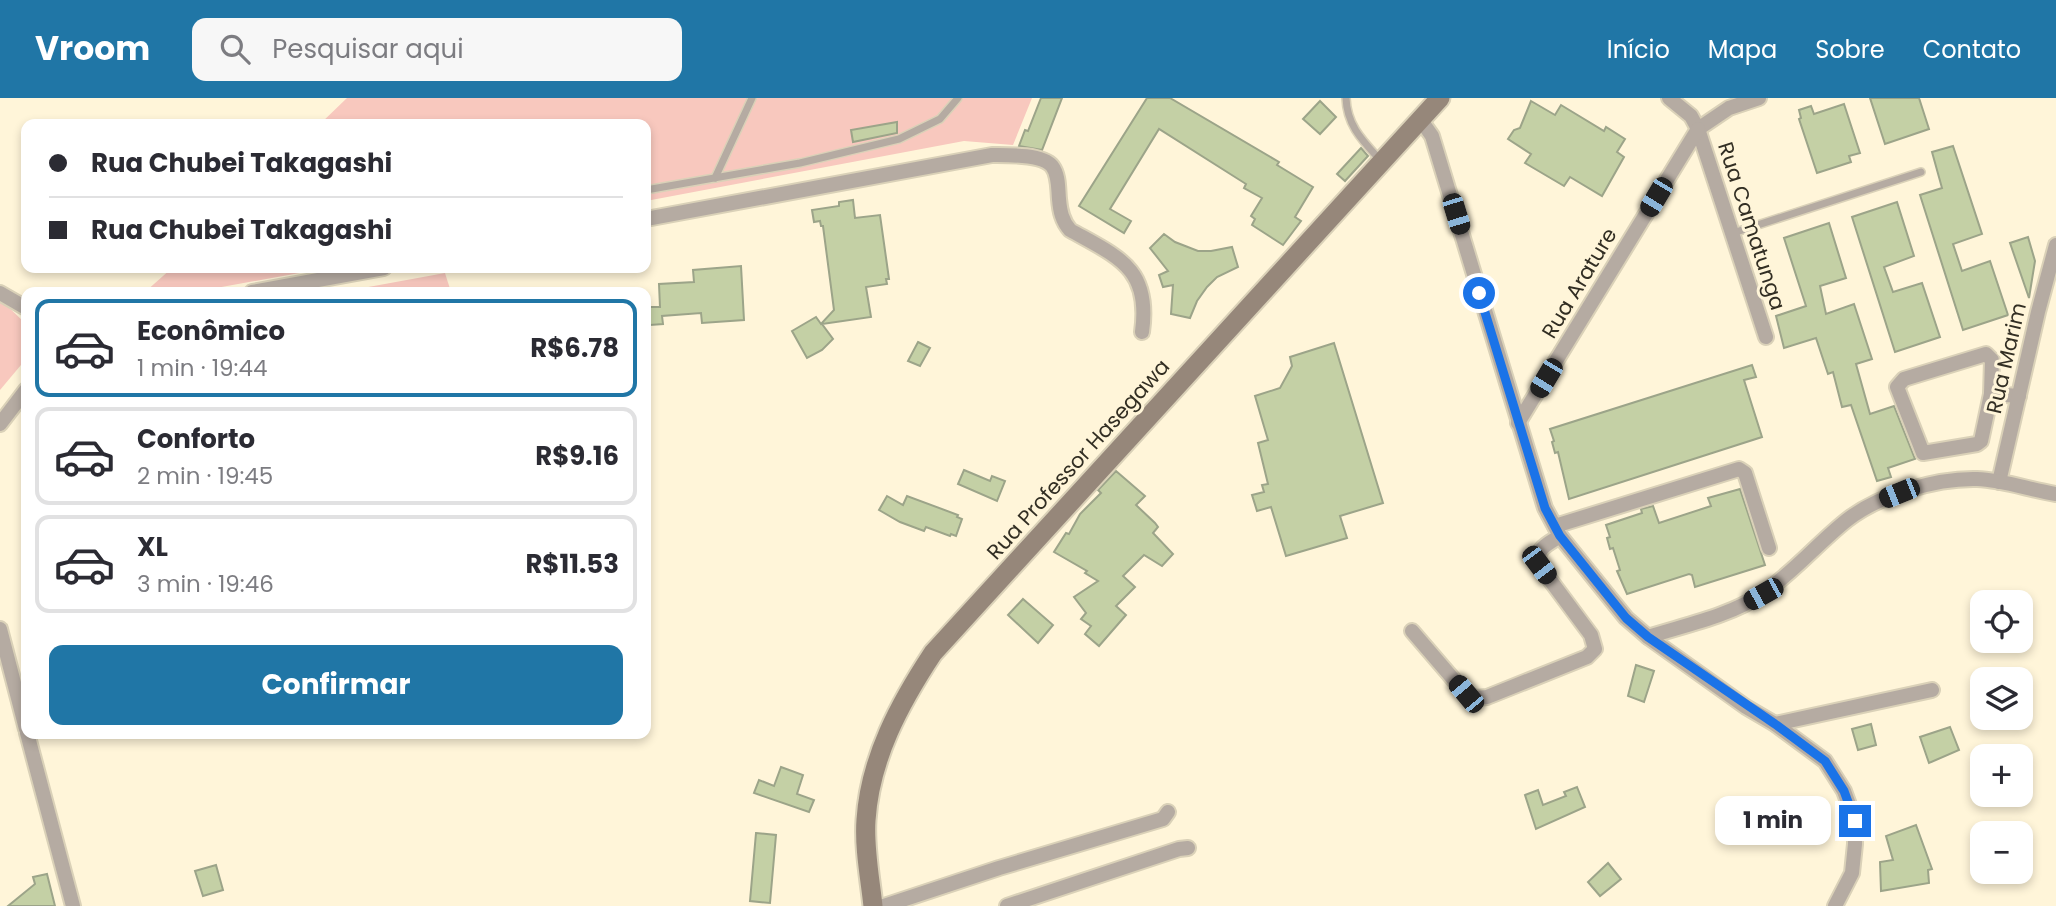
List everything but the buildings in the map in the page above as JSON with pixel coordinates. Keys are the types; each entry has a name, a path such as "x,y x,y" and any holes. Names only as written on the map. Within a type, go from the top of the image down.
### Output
{"street":[{"name":"Rua Professor Hasegawa","path":"873,906 866,822 872,780 905,696 933,653 1440,98"},
{"path":"1669,98 1691,116 1698,129 1729,108 1759,98"},
{"path":"1420,119 1432,136 1518,424 1545,508 1557,531 1626,618 1648,637 1825,761 1844,791 1855,821 1852,873 1835,906"},
{"name":"Rua Camatunga","path":"1698,129 1766,337"},
{"name":"Rua Arature","path":"1518,424 1698,129"},
{"path":"651,218 992,155 1046,161 1057,176 1060,212 1069,230 1118,257 1140,287 1143,304 1142,332"},
{"name":"Rua Marim","path":"1999,482 2056,245"},
{"path":"280,287 356,273"},
{"path":"0,293 21,305"},
{"path":"1986,354 1992,359 1991,394 1984,437 1980,443 1926,454 1922,452 1897,387 1900,380 1986,354"},
{"path":"1991,394 2020,396"},
{"path":"0,424 21,397"},
{"path":"1412,631 1466,694 1476,698 1487,697 1587,657 1595,649 1591,635 1539,565 1538,558 1542,548 1557,531 1739,469 1745,473 1769,548"},
{"path":"1648,637 1732,609 1763,594 1845,522 1865,508 1899,493 1944,482 1976,479 2056,495"},
{"path":"0,629 21,708"},
{"path":"1775,724 1932,690"},
{"path":"29,739 73,906"},
{"path":"884,906 1163,819 1168,812"},
{"path":"1007,906 1188,848"}],"lane":[{"path":"715,177 752,98"},
{"path":"651,189 800,163 900,139 940,119 958,98"},
{"path":"1346,98 1353,129 1382,161"},
{"path":"1733,233 1921,172"}],"shaded area":[{"path":"347,98 1032,98 1013,145 964,141 651,200 651,119 325,119"},
{"path":"166,273 299,273 222,287 151,287"},
{"path":"445,273 449,287 368,287"},
{"path":"0,299 21,319 21,365 0,390"}],"route":[{"path":"1479,293 1545,508 1560,536 1626,618 1648,637 1825,761 1844,791 1855,821"}]}
